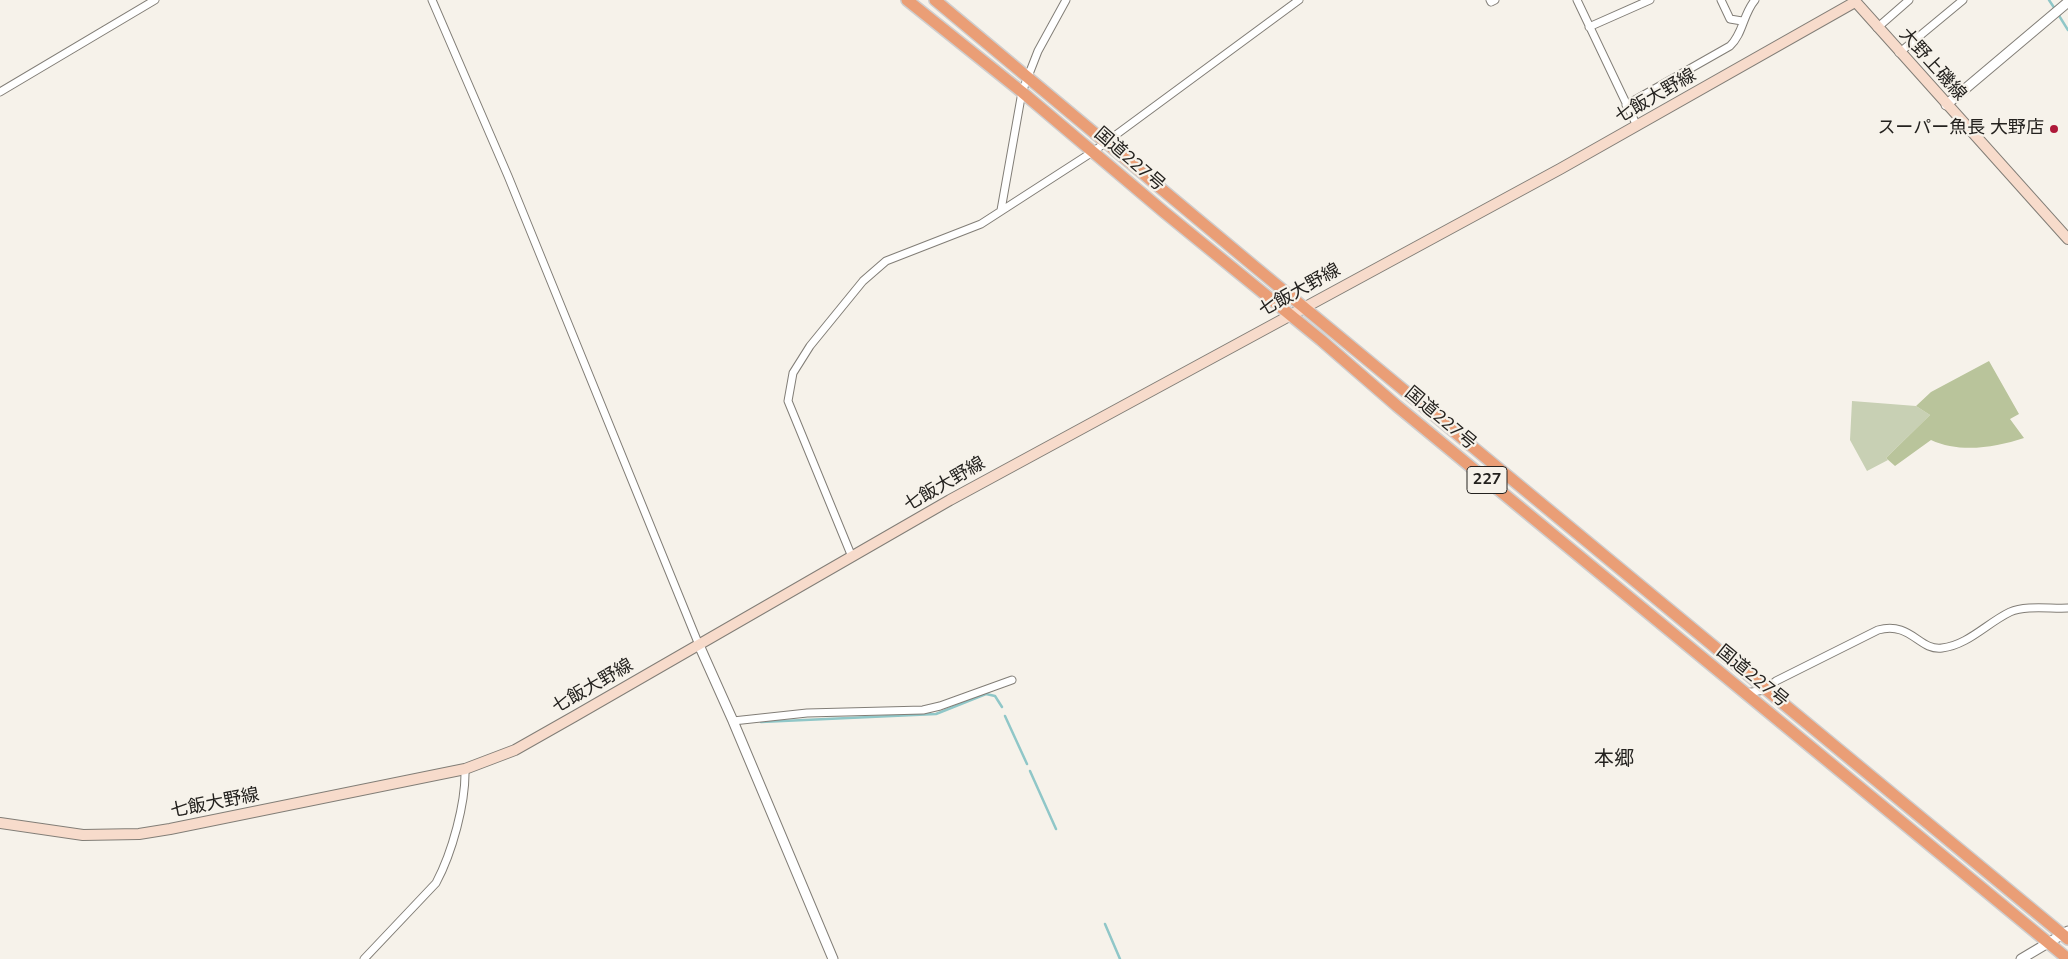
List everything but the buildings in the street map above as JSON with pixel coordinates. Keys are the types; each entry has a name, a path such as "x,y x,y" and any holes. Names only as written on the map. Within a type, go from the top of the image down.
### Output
{"highway":[{"name":"国道227号","path":"906,0 1094,151 1178,224 2068,959"},
{"name":"国道227号","path":"935,0 1765,690 2066,935"}],"main road":[{"name":"七飯大野線","path":"0,823 83,835 139,834 465,769 515,750 950,500 1637,126 1854,1"},
{"name":"大野上磯線","path":"1854,1 2068,239"}],"street":[{"path":"0,92 155,0"},
{"path":"432,0 508,176 699,645 833,959"},
{"path":"1001,210 1022,92 1027,76 1066,0"},
{"path":"852,557 800,435 788,401 793,373 810,346 863,280 877,267 886,261 980,224 1094,151 1299,0"},
{"path":"1577,0 1637,126"},
{"path":"1589,27 1650,0"},
{"path":"1721,0 1730,19 1742,22"},
{"path":"1626,105 1730,46 1740,32 1742,22 1755,0"},
{"path":"1877,28 1909,0"},
{"path":"1899,52 1963,0"},
{"path":"1946,105 2068,2"},
{"path":"1745,693 1765,690 1776,681 1878,630 1891,627 1897,628 1933,648 1940,649 1969,638 2012,611 2068,608"},
{"path":"733,721 807,713 923,710 940,706 1012,680"},
{"path":"364,959 436,883 443,870 465,786 465,769"},
{"path":"2021,959 2049,942 2066,935"}],"green space":[{"path":"1989,361 2019,414 2010,419 2024,438 1977,448 1953,447 1931,440 1895,466 1886,458 1930,415 1916,406 1931,392"},
{"path":"1852,401 1916,406 1930,415 1886,458 1888,460 1867,471 1850,440"}],"waterway":[{"path":"2049,0 2055,9"},
{"path":"2058,14 2068,30"},
{"path":"761,722 936,714 986,694 995,696 1002,707"},
{"path":"1005,716 1027,764"},
{"path":"1030,771 1056,829"},
{"path":"1105,924 1120,959"}],"place":[{"name":"スーパー魚長 大野店","path":"2054,129"}],"district":[{"name":"本郷","path":"1614,760"}]}
